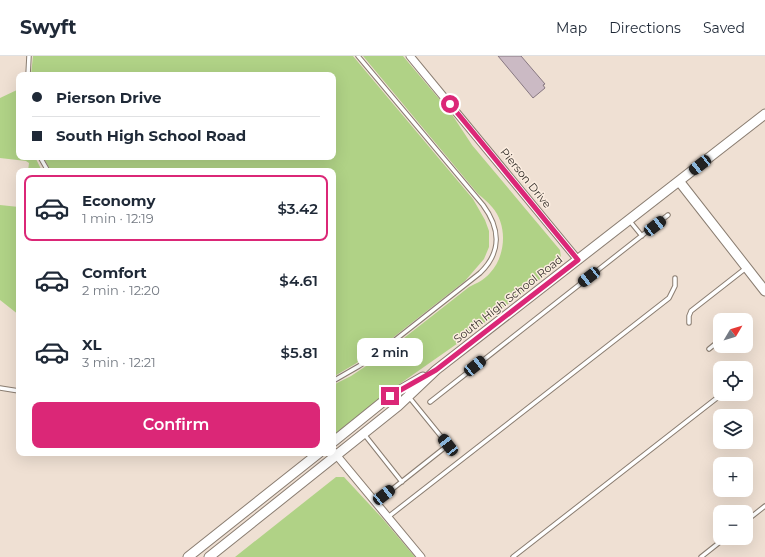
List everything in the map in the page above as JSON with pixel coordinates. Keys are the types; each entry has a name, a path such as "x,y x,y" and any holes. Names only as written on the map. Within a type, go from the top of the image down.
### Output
{"street":[{"name":"Pierson Drive","path":"410,56 578,260"},
{"name":"South High School Road","path":"336,452 363,434 409,396 436,370 765,114"},
{"path":"680,181 765,291"},
{"name":"South High School Road","path":"336,440 390,396 436,370"},
{"path":"336,454 421,557"},
{"path":"188,557 315,456"},
{"name":"South High School Road","path":"209,557 331,456"}],"lane":[{"path":"28,72 29,56"},
{"path":"336,379 372,358 480,273 491,260 496,242 496,233 493,222 483,205 358,56"},
{"path":"430,402 668,215"},
{"path":"629,220 642,236"},
{"path":"688,323 691,311 747,268"},
{"path":"388,517 669,298 675,286 675,278"},
{"path":"708,349 713,345"},
{"path":"0,388 16,391"},
{"path":"376,502 448,445 409,396"},
{"path":"513,557 713,401"},
{"path":"363,434 402,482"},
{"path":"753,515 765,506"},
{"path":"701,557 716,545"}],"green space":[{"path":"33,56 353,56 473,199 485,220 489,231 489,247 484,259 465,281 381,347 336,375 336,168 49,168 45,160 336,160 336,72 31,72"},
{"path":"363,56 403,56 451,113 472,145 560,250 561,257 558,265 461,341 391,390 336,433 336,384 351,376 381,356 469,287 485,278 495,266 502,249 503,231 497,214 478,194"},
{"path":"16,90 16,160 0,158 0,98"},
{"path":"17,160 36,160 40,168 28,168 29,163"},
{"path":"0,205 16,207 16,313 0,300"},
{"path":"336,477 344,477 382,518 415,557 235,557"}],"building":[{"path":"498,56 521,56 545,84 543,85 545,88 533,98"}],"route":[{"path":"390,396 436,370 578,260 450,104"}]}
